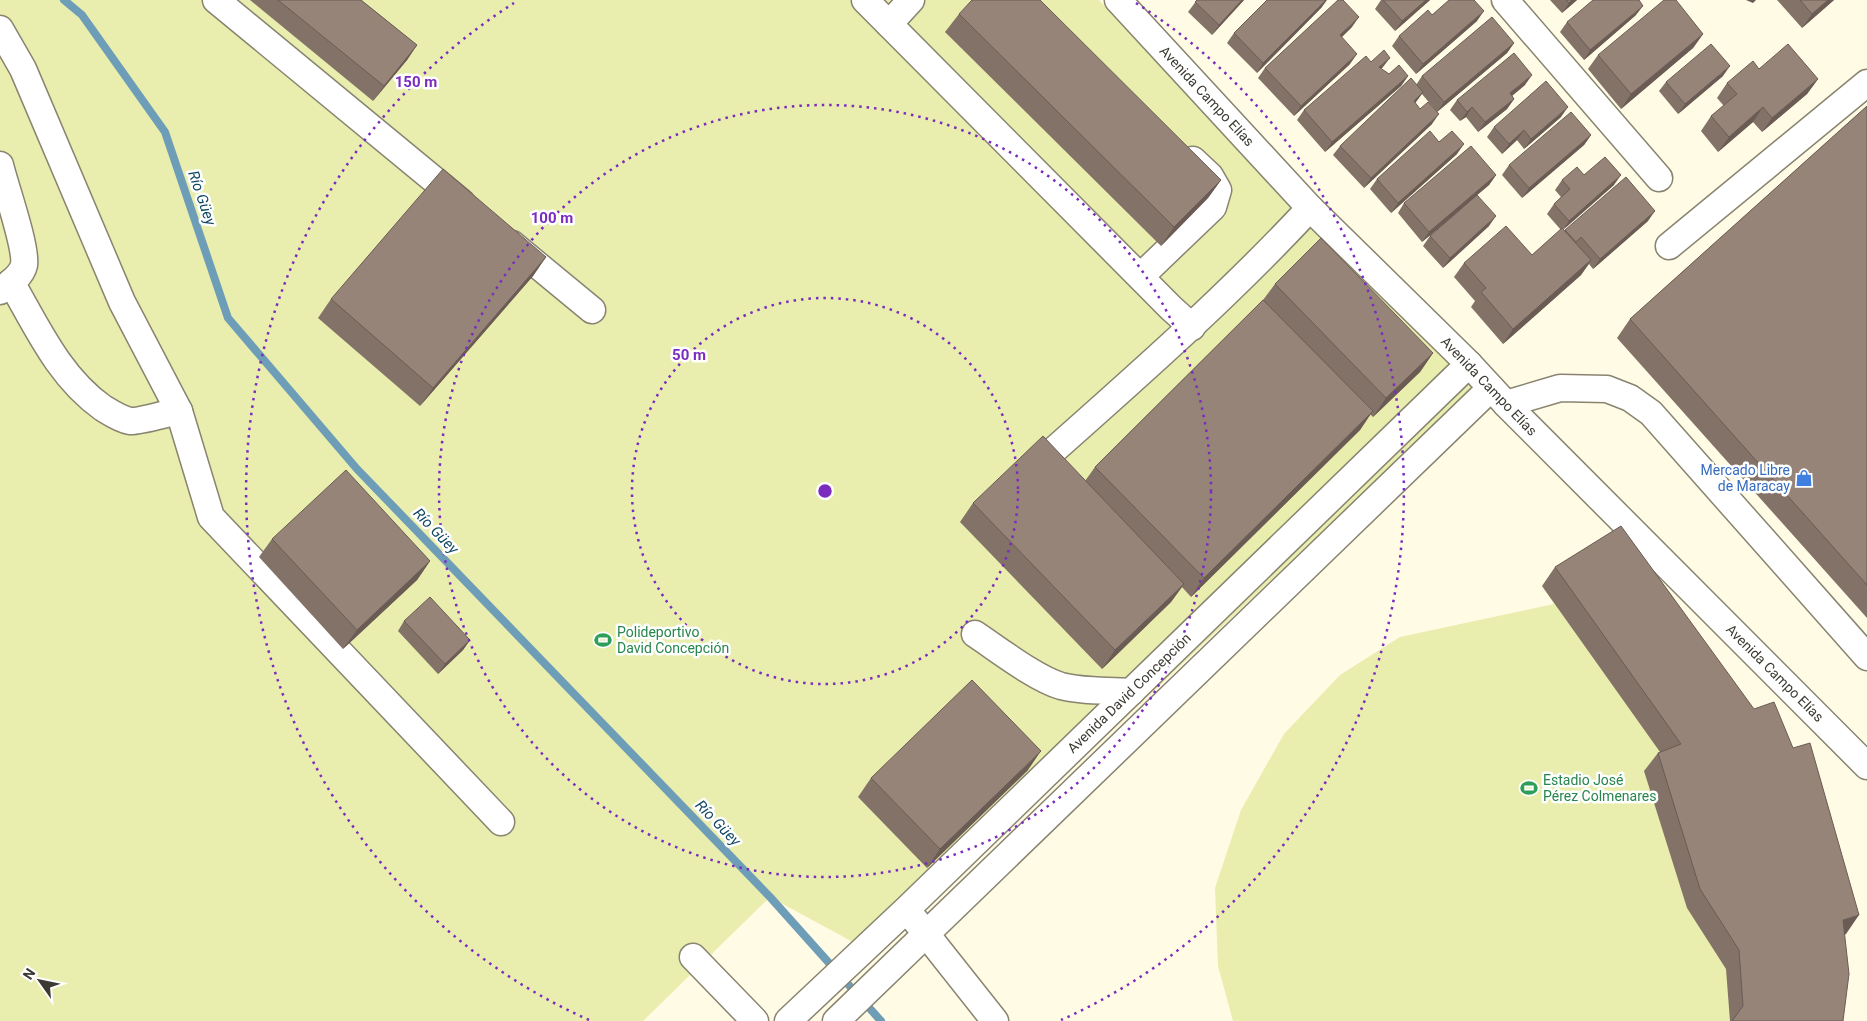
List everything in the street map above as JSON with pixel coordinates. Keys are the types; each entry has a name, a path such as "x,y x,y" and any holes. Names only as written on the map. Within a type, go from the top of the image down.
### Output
{"street":[{"path":"216,0 592,310"},
{"path":"865,0 1192,327"},
{"path":"889,24 911,0"},
{"name":"Avenida Campo Elías","path":"1118,0 1310,208 1469,364 1867,766"},
{"path":"1505,0 1659,178"},
{"path":"0,29 23,69 122,302 179,411 211,517 502,822"},
{"path":"1669,246 1867,83"},
{"path":"1141,276 1213,208 1218,190 1210,176 1175,142"},
{"path":"0,165 21,242 24,264 18,276 5,286 61,368 76,386 114,416 132,421 179,411"},
{"path":"1054,450 1192,327 1277,244 1310,208"},
{"name":"Avenida David Concepción","path":"788,1021 907,909 1469,364"},
{"path":"836,1021 926,934 1499,396 1560,388 1607,389 1630,398 1651,413 1867,657"},
{"path":"975,634 1045,679 1062,686 1131,692"},
{"path":"907,909 995,1021"},
{"path":"692,957 755,1021"}],"green space":[{"name":"Polideportivo David Concepción","path":"0,0 1099,0 1479,384 875,954 770,897 643,1021 0,1021"},
{"name":"Estadio José Pérez Colmenares","path":"1542,586 1846,934 1829,939 1832,1021 1233,1021 1218,966 1215,888 1241,810 1284,734 1340,675 1400,637 1554,604"}],"building":[{"path":"278,0 361,0 417,45 384,86"},
{"path":"972,0 1040,0 1221,180 1174,227 959,14"},
{"path":"1197,0 1242,0 1219,25 1195,2"},
{"path":"1267,0 1326,0 1263,63 1234,33"},
{"path":"1338,0 1343,0 1359,17 1340,35 1357,54 1301,106 1265,68"},
{"path":"1383,0 1426,0 1402,21"},
{"path":"1449,0 1474,0 1484,11 1423,64 1399,36 1428,10 1432,15"},
{"path":"1593,0 1639,0 1643,6 1590,50 1567,22"},
{"path":"1664,0 1676,0 1703,34 1631,94 1598,55"},
{"path":"1800,0 1828,0 1812,14"},
{"path":"1492,17 1514,43 1444,102 1422,76"},
{"path":"1711,44 1730,66 1685,104 1666,82"},
{"path":"1788,44 1818,79 1772,118 1763,107 1729,137 1711,116 1737,94 1727,83 1753,61 1759,69"},
{"path":"1384,50 1390,58 1379,67 1389,74 1399,65 1408,76 1332,142 1304,110 1366,56 1371,62"},
{"path":"1514,53 1532,75 1510,93 1514,99 1485,122 1472,107 1467,112 1457,100"},
{"path":"1411,78 1423,92 1414,101 1420,109 1428,102 1439,114 1371,178 1340,146"},
{"path":"1546,81 1568,107 1531,139 1524,130 1509,144 1494,127"},
{"name":"Mercado Libre de Maracay","path":"1867,106 1867,585 1630,319"},
{"path":"1571,112 1591,135 1529,188 1509,165"},
{"path":"1430,131 1439,142 1452,131 1464,144 1398,203 1377,179"},
{"path":"1471,146 1496,175 1429,232 1404,203"},
{"path":"1605,157 1621,175 1569,221 1554,204 1570,189 1562,180 1577,167 1584,175"},
{"path":"443,169 546,257 433,388 331,299"},
{"path":"1626,177 1655,211 1600,259 1581,237 1576,242 1565,230"},
{"path":"1477,195 1496,216 1450,258 1430,236"},
{"path":"1506,226 1532,255 1562,228 1591,260 1513,329 1481,292 1486,288 1464,263"},
{"path":"1321,238 1433,353 1386,398 1275,284"},
{"path":"1263,300 1373,411 1204,578 1095,467"},
{"path":"1043,436 1184,584 1115,650 973,503"},
{"path":"346,470 430,561 357,630 272,539"},
{"path":"1621,526 1754,709 1774,702 1793,748 1810,743 1859,915 1843,920 1849,974 1843,1021 1732,1021 1743,1006 1739,950 1700,889 1658,753 1681,744 1555,567"},
{"path":"430,597 470,640 445,664 404,621"},
{"path":"972,680 1041,751 940,849 871,778"}],"waterway":[{"name":"Río Güey","path":"64,0 82,15 165,132 228,318 357,469 770,897 881,1021"}],"place":[{"name":"Mercado Libre de Maracay","path":"1804,478"},
{"name":"Polideportivo David Concepción","path":"603,640"},
{"name":"Estadio José Pérez Colmenares","path":"1529,788"}]}
